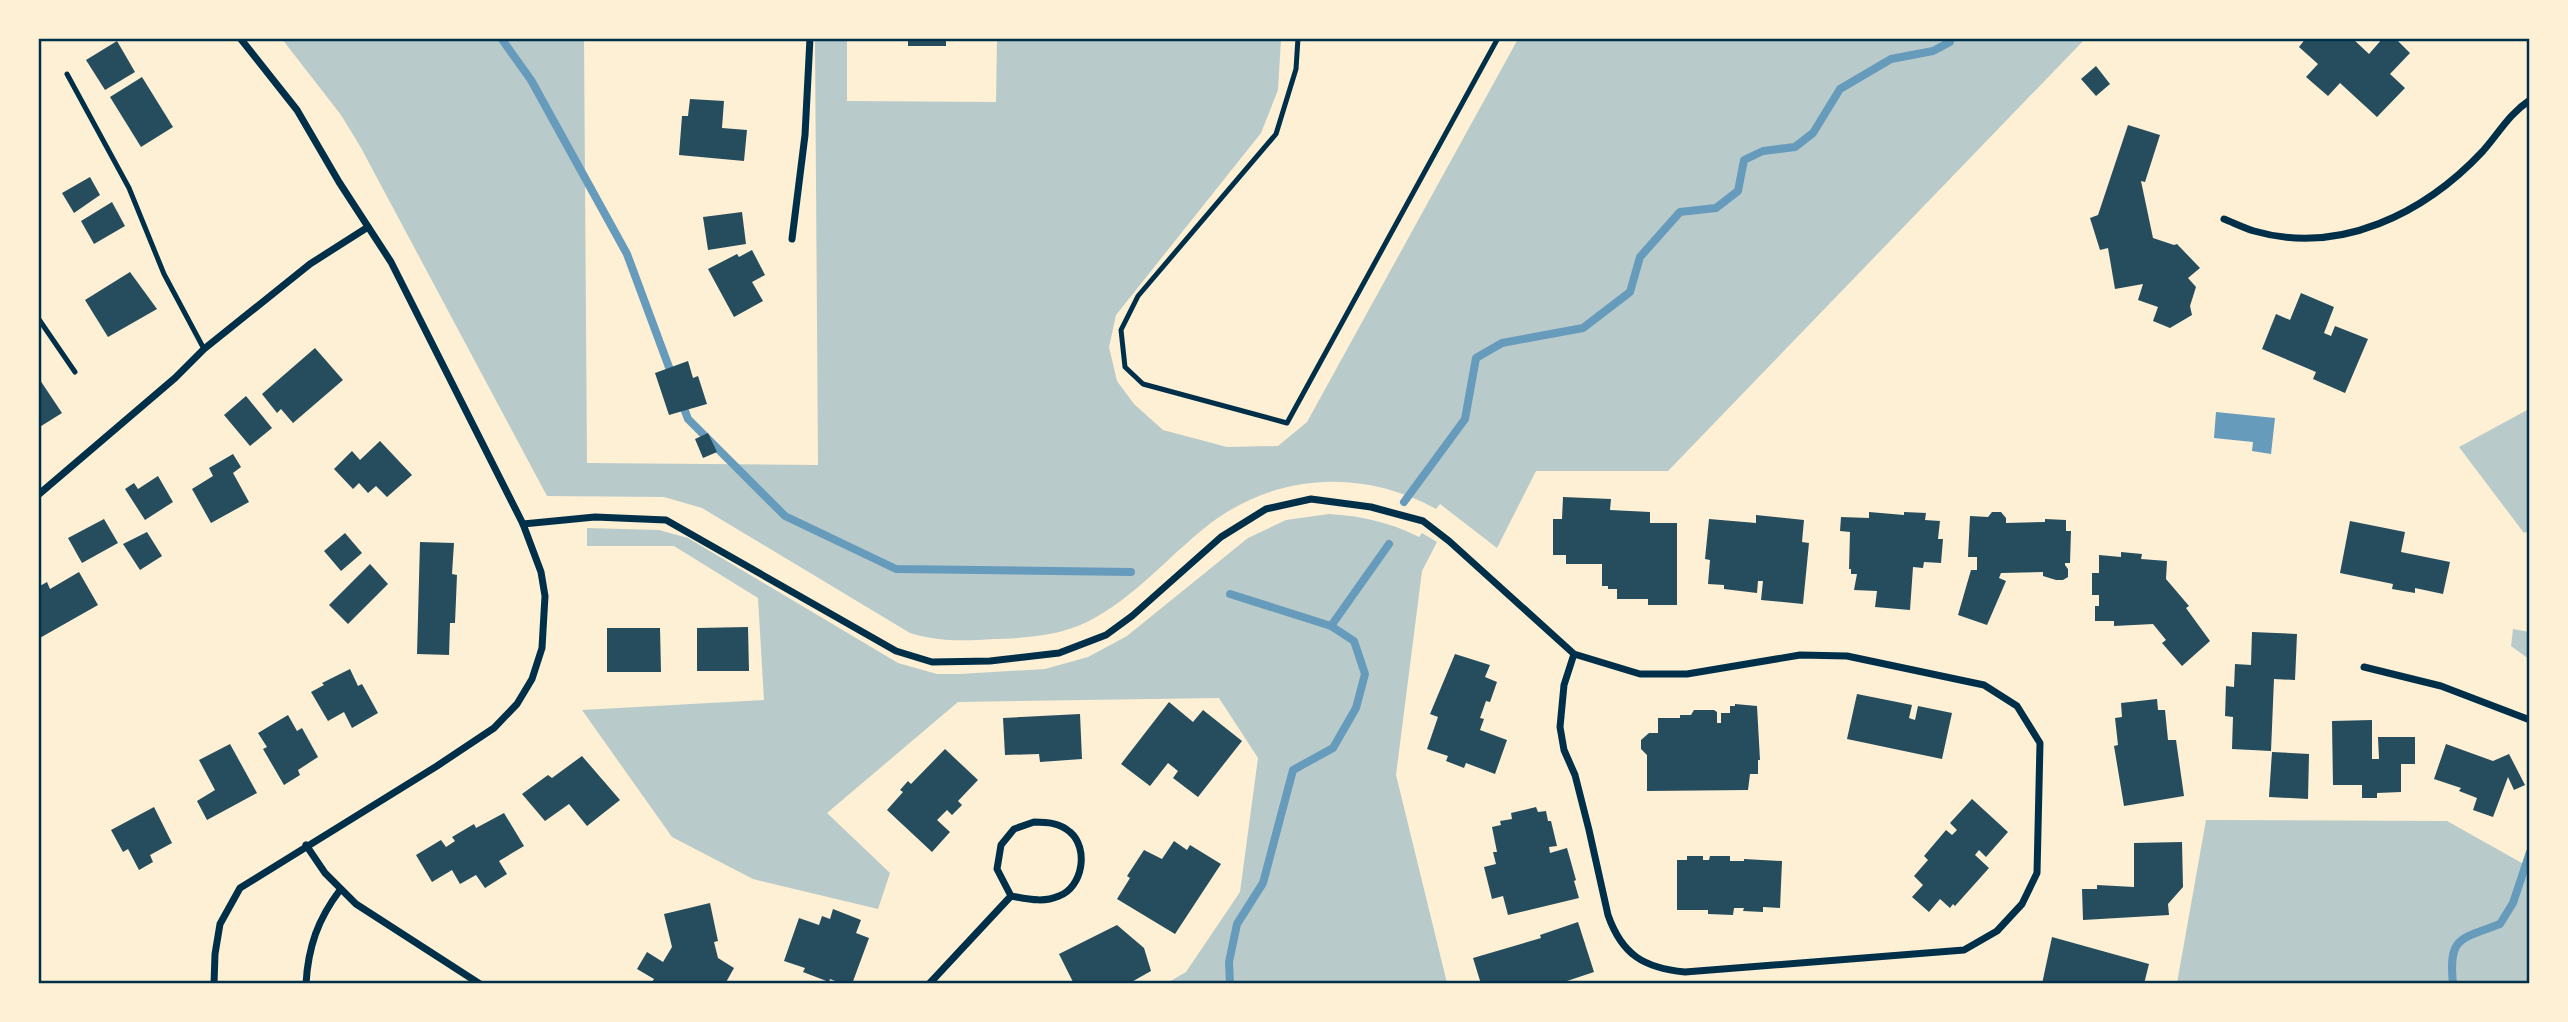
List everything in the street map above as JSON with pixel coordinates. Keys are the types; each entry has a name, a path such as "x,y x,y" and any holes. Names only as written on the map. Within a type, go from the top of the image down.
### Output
{"street":[{"path":"215,984 215,954 220,924 228,905 240,888 437,766 494,728 517,704 532,679 542,648 545,596 541,572 523,524 391,262 339,183 297,110 240,38"},
{"path":"792,239 805,135 810,38"},
{"path":"2224,219 2255,231 2305,238 2336,237 2392,220 2438,192 2483,150 2508,116 2529,100"},
{"path":"38,495 204,349 310,264 368,227"},
{"path":"523,524 595,517 666,520 896,652 932,662 990,661 1059,653 1106,635 1132,616 1221,537 1266,509 1311,499 1371,506 1423,521 1449,541 1574,654 1640,674 1687,674 1800,655 1847,656 1984,685 2017,706 2040,743 2037,873 2022,904 1997,931 1964,950 1685,972 1658,969 1641,960 1614,934 1574,775 1564,750 1560,727 1564,685 1574,654"},
{"path":"2364,667 2441,686 2529,720"},
{"path":"1034,822 1053,822 1070,832 1080,846 1082,859 1076,881 1062,896 1038,901 1011,896 997,869 1002,845 1014,829 1034,822"},
{"path":"306,845 324,873 356,904 480,984"},
{"path":"306,984 307,966 317,927 340,890"},
{"path":"929,984 1011,896"}],"lane":[{"path":"1298,38 1296,69 1276,134 1138,296 1121,330 1125,367 1143,384 1287,423 1498,38"},
{"path":"66,74 129,188 164,274 204,349"},
{"path":"38,318 75,372"}],"shaded area":[{"path":"282,39 584,39 587,463 818,465 815,39 847,39 847,101 996,102 997,39 1281,39 1278,90 1261,133 1116,315 1109,347 1117,381 1134,404 1163,430 1227,447 1278,446 1307,422 1518,39 2085,39 1668,471 1536,471 1497,548 1440,504 1436,509 1408,496 1349,482 1319,482 1289,487 1261,495 1233,508 1207,526 1120,602 1087,622 1042,635 962,640 931,638 910,633 702,508 664,497 547,496 360,146 341,115"},
{"path":"2529,409 2529,531 2524,533 2459,447"},
{"path":"1329,514 1375,521 1419,537 1422,533 1437,542 1422,571 1396,775 1447,983 1167,983 1186,972 1240,892 1258,758 1219,698 958,702 827,813 890,873 878,909 753,879 672,837 582,710 764,700 758,598 674,546 587,546 587,528 659,530 688,538 898,663 937,674 959,674 1045,669 1088,657 1127,636 1248,538 1286,520"},
{"path":"2513,629 2529,632 2529,659 2511,646"},
{"path":"2206,820 2447,821 2529,867 2529,983 2177,983"}],"water":[{"path":"2216,412 2275,418 2271,454 2252,451 2253,442 2214,438"}],"building":[{"path":"908,38 946,38 946,46 908,46"},
{"path":"2306,38 2352,38 2369,54 2383,38 2395,38 2410,53 2390,74 2405,88 2377,117 2340,83 2328,96 2306,77 2318,64 2299,47"},
{"path":"117,41 135,72 105,90 86,60"},
{"path":"2096,66 2110,84 2096,96 2081,79"},
{"path":"142,77 173,127 141,147 110,97"},
{"path":"690,99 724,101 722,128 747,130 744,161 679,155 682,116 688,116"},
{"path":"2128,125 2160,135 2145,182 2141,181 2153,238 2177,244 2200,268 2188,278 2196,287 2190,306 2192,315 2170,328 2153,321 2158,307 2138,300 2143,284 2115,289 2108,248 2100,250 2090,218 2098,215"},
{"path":"90,177 100,195 74,213 62,193"},
{"path":"112,202 125,226 94,244 81,221"},
{"path":"742,212 746,244 708,250 703,217"},
{"path":"752,250 765,275 752,282 763,301 734,317 708,269 737,254 739,257"},
{"path":"130,272 157,309 108,337 85,300"},
{"path":"2301,293 2334,307 2324,333 2331,336 2335,326 2368,339 2345,393 2313,379 2316,372 2262,349 2276,314 2290,320"},
{"path":"315,348 343,380 293,423 281,409 277,413 262,394"},
{"path":"688,361 693,378 698,376 707,404 669,415 655,373"},
{"path":"38,377 62,413 38,428"},
{"path":"246,396 272,428 250,446 224,415"},
{"path":"708,433 717,452 703,458 695,439"},
{"path":"380,441 412,475 387,497 376,486 368,493 359,483 353,489 334,469 352,451 360,460"},
{"path":"233,454 241,467 233,473 249,502 211,523 192,489 213,476 209,468"},
{"path":"158,476 173,502 145,520 125,489 134,483 138,489"},
{"path":"1563,497 1611,499 1610,510 1650,512 1650,523 1677,523 1677,605 1648,605 1648,599 1617,599 1617,589 1602,586 1602,564 1566,564 1566,555 1553,555 1553,519 1562,519"},
{"path":"1869,512 1904,515 1904,512 1926,513 1925,520 1940,521 1938,539 1943,539 1941,563 1924,562 1923,568 1913,567 1910,610 1875,607 1877,591 1854,590 1857,574 1851,574 1849,569 1850,532 1840,531 1841,517 1869,518"},
{"path":"1992,512 2001,512 2006,523 2066,520 2066,531 2071,531 2070,563 2065,563 2068,577 2063,580 2043,576 2043,572 2001,573 1999,578 2006,581 1987,625 1958,615 1971,570 1977,570 1977,557 1968,557 1970,516 1988,517"},
{"path":"1756,515 1804,520 1802,542 1809,543 1803,604 1761,600 1763,581 1758,581 1757,593 1708,584 1710,560 1705,559 1709,519 1756,523"},
{"path":"104,519 118,543 82,563 68,538"},
{"path":"2350,521 2405,532 2401,552 2450,562 2443,594 2415,588 2415,593 2392,589 2393,584 2340,573"},
{"path":"147,532 162,556 140,570 123,544"},
{"path":"345,533 362,553 341,571 324,551"},
{"path":"420,542 454,543 452,574 457,575 455,623 450,623 449,655 417,654"},
{"path":"2121,552 2142,554 2141,559 2167,561 2166,579 2189,606 2186,608 2210,641 2182,666 2162,643 2166,640 2153,624 2114,626 2114,621 2095,621 2095,606 2099,606 2099,595 2092,595 2092,573 2099,573 2099,555 2121,557"},
{"path":"370,564 388,584 348,624 329,605"},
{"path":"79,572 98,605 38,639 38,587 47,582 50,589"},
{"path":"748,627 749,671 697,671 697,628"},
{"path":"607,628 660,628 661,672 607,672"},
{"path":"2252,632 2297,634 2295,680 2274,679 2271,751 2232,749 2233,717 2225,716 2226,686 2234,687 2235,664 2251,665"},
{"path":"1455,654 1490,665 1485,677 1497,682 1490,702 1486,701 1480,718 1484,719 1480,730 1507,740 1495,774 1466,763 1464,768 1446,761 1448,756 1427,749 1438,717 1430,714"},
{"path":"350,669 358,686 362,684 378,713 352,728 344,712 328,721 311,692 324,685 322,683"},
{"path":"1857,694 1912,705 1909,718 1915,720 1918,706 1952,713 1942,759 1847,739"},
{"path":"2157,699 2158,710 2165,710 2168,740 2176,740 2184,796 2124,806 2114,746 2118,745 2115,718 2122,717 2121,703"},
{"path":"1169,702 1193,722 1203,710 1242,741 1198,797 1173,778 1178,771 1168,763 1150,786 1121,764"},
{"path":"1730,706 1757,706 1760,760 1758,774 1750,774 1748,790 1647,791 1647,755 1641,749 1641,740 1649,733 1658,733 1658,718 1680,718 1680,715 1691,715 1694,710 1714,710 1717,712 1717,723 1721,723 1721,713 1730,713"},
{"path":"1080,714 1082,759 1040,762 1039,754 1005,755 1003,718"},
{"path":"288,715 297,731 302,728 318,757 298,770 300,775 284,785 263,749 267,747 258,733"},
{"path":"2372,720 2372,759 2379,759 2378,737 2415,737 2415,764 2401,764 2401,792 2377,793 2377,798 2362,798 2362,785 2333,785 2332,721"},
{"path":"230,744 257,793 207,820 197,801 215,790 199,760"},
{"path":"2446,744 2493,761 2509,754 2525,785 2514,790 2508,777 2493,817 2473,810 2477,798 2459,791 2461,788 2434,779"},
{"path":"945,749 978,780 958,801 962,805 952,815 947,810 937,820 950,832 932,852 887,810 903,792 900,790 908,781 911,784"},
{"path":"2272,752 2309,754 2308,799 2269,797"},
{"path":"582,756 620,800 587,826 569,804 545,821 522,794 548,775 552,778"},
{"path":"1972,799 2008,832 1986,857 1979,850 1975,855 1989,868 1955,906 1953,904 1950,908 1940,899 1929,912 1912,897 1923,885 1914,876 1928,860 1924,856 1946,830 1952,835 1957,830 1950,823"},
{"path":"154,807 172,843 150,855 153,862 139,870 128,849 123,852 111,830"},
{"path":"1536,807 1538,812 1546,811 1548,821 1551,821 1557,846 1549,847 1550,853 1567,848 1579,898 1508,915 1503,896 1492,899 1484,867 1496,864 1493,852 1497,852 1492,827 1501,825 1500,821 1512,819 1511,813"},
{"path":"504,813 524,846 499,861 507,874 485,888 476,875 460,884 452,870 432,882 416,855 441,840 446,847 455,841 452,837 474,824 476,828"},
{"path":"1174,841 1187,850 1190,845 1221,864 1175,934 1117,899 1130,878 1127,876 1144,850 1162,859"},
{"path":"2182,842 2183,887 2168,904 2169,915 2083,920 2082,889 2097,889 2097,885 2134,887 2134,843"},
{"path":"1687,856 1703,856 1703,860 1709,860 1710,856 1730,856 1730,861 1782,861 1780,908 1763,907 1763,912 1734,908 1733,915 1708,914 1708,910 1677,910 1677,860 1687,860"},
{"path":"710,903 718,941 714,942 718,958 734,968 725,984 651,984 654,979 637,969 647,952 663,962 672,947 664,914"},
{"path":"833,909 861,920 856,933 869,938 852,984 830,979 829,982 803,972 805,968 784,961 799,918 819,925 822,916 830,919"},
{"path":"1578,922 1594,972 1567,981 1568,984 1481,984 1473,958 1541,938 1540,935"},
{"path":"1117,925 1144,948 1151,971 1128,984 1074,984 1059,954"},
{"path":"2052,937 2149,964 2144,984 2042,984"}],"waterway":[{"path":"501,38 531,80 627,254 673,378"},
{"path":"1404,502 1465,419 1476,358 1502,343 1583,328 1630,292 1640,257 1680,212 1716,208 1738,191 1744,160 1763,151 1795,147 1813,133 1840,89 1891,59 1933,51 1950,42 1951,38"},
{"path":"682,403 688,419 785,516 896,569 1131,572"},
{"path":"1331,626 1389,544"},
{"path":"1230,594 1331,626 1354,641 1365,674 1356,708 1333,748 1293,770 1263,883 1237,924 1229,962 1230,984"},
{"path":"2453,984 2455,948 2467,937 2500,924 2513,903 2530,852"}]}
